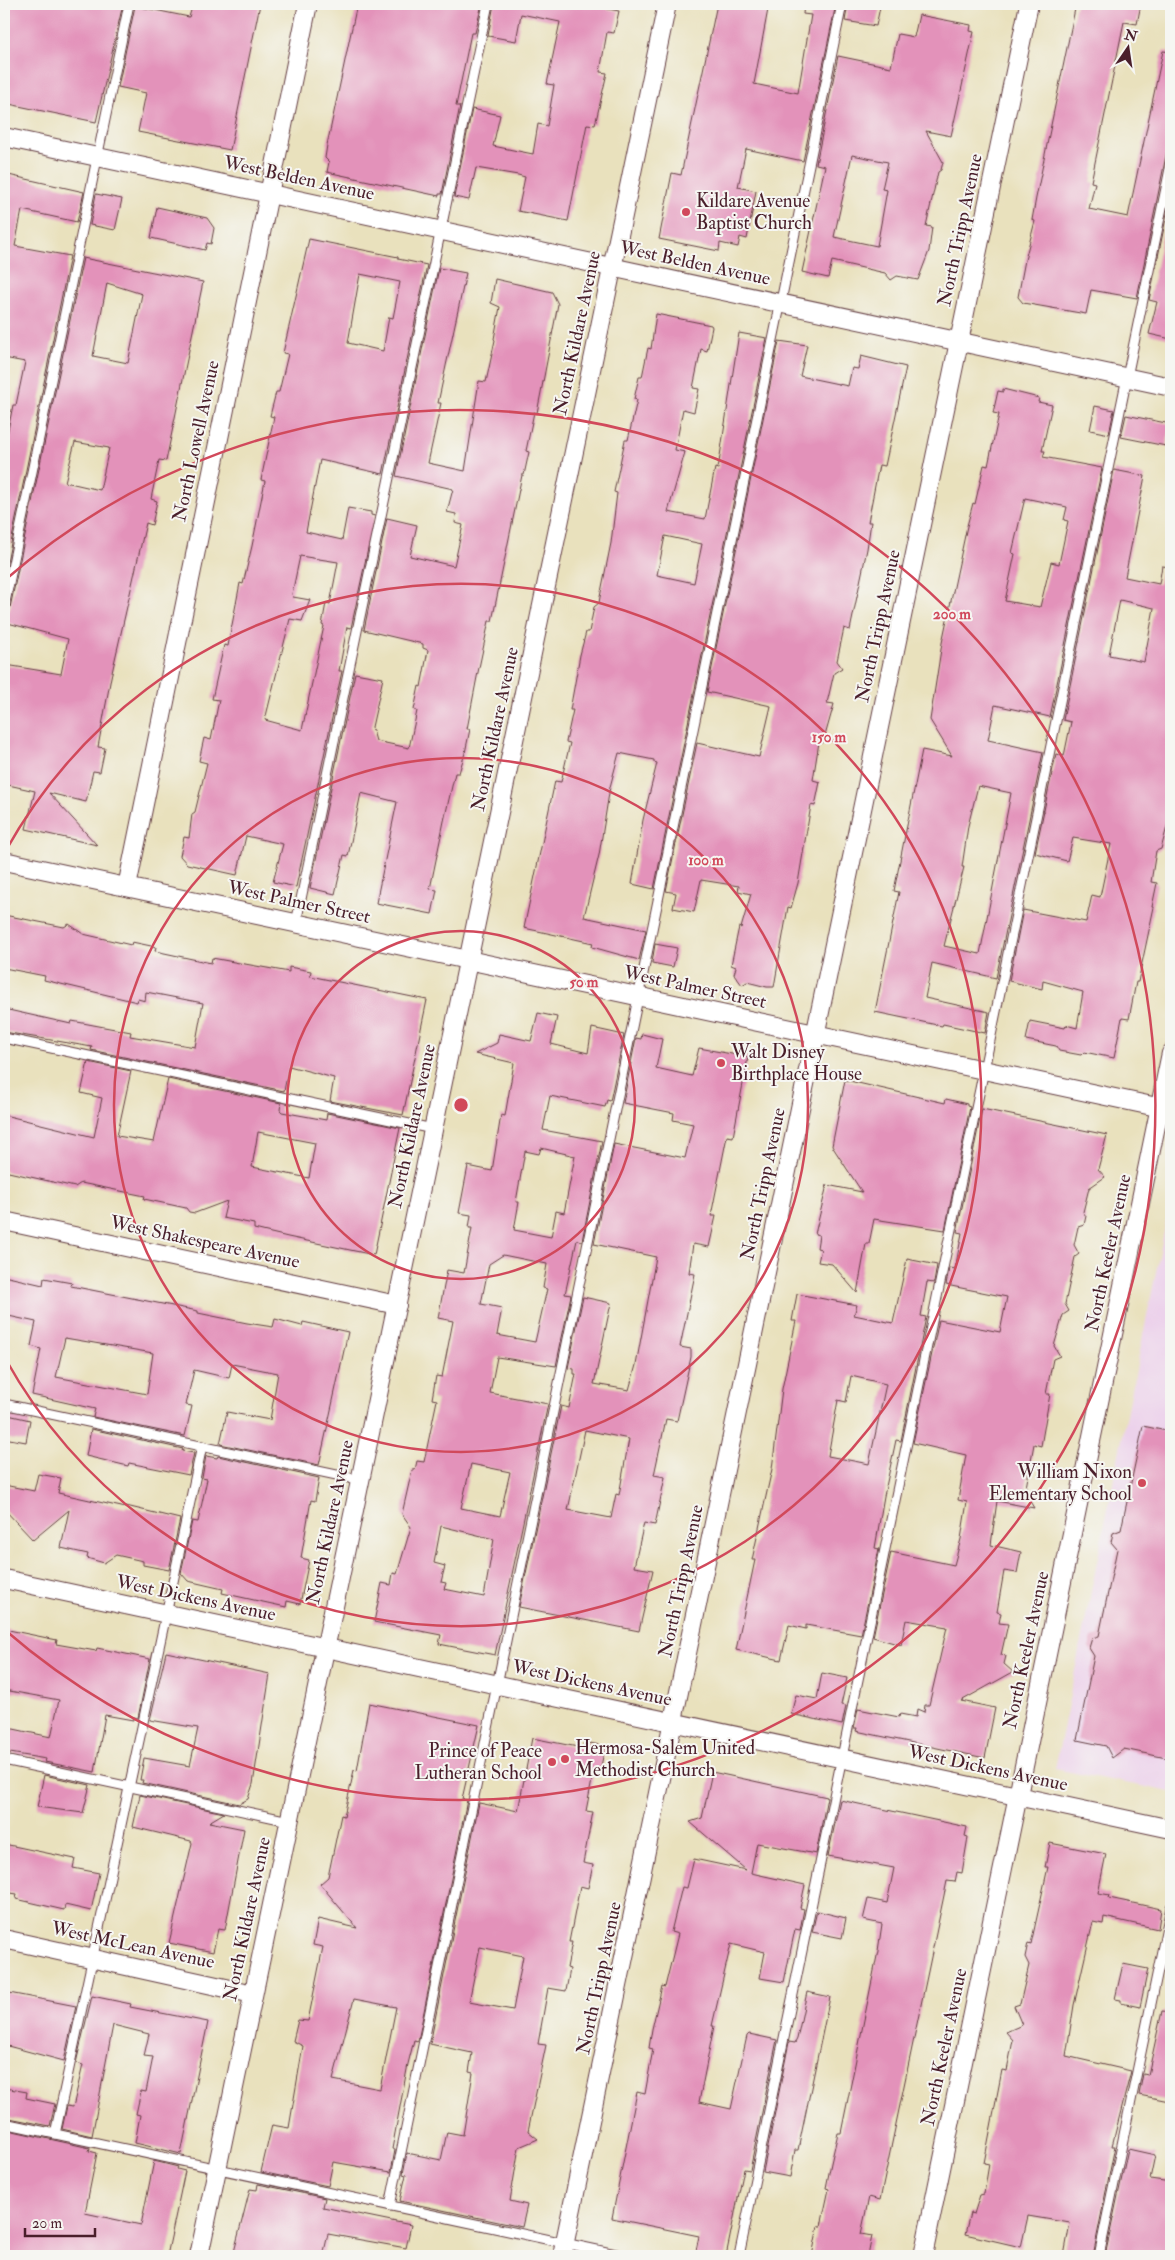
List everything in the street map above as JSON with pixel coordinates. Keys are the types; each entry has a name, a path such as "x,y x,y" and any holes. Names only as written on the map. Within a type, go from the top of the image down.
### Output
{"street":[{"name":"North Lowell Avenue","path":"127,887 308,4"},
{"name":"North Kildare Avenue","path":"199,2256 668,4"},
{"name":"North Tripp Avenue","path":"564,2250 1029,4"},
{"name":"West Belden Avenue","path":"4,137 1171,387"},
{"name":"West Palmer Street","path":"4,861 1166,1109"},
{"name":"North Keeler Avenue","path":"923,2256 1018,1796 1166,1109 1171,1053"},
{"name":"West Shakespeare Avenue","path":"4,1221 396,1305"},
{"name":"West Dickens Avenue","path":"4,1579 1171,1829"},
{"name":"West McLean Avenue","path":"4,1939 253,1994"}],"lane":[{"path":"4,607 129,4"},
{"path":"296,923 488,4"},
{"path":"390,2206 842,4"},
{"path":"739,2256 1171,164"},
{"path":"4,1038 433,1129"},
{"path":"4,1404 360,1480"},
{"path":"55,2134 202,1446"},
{"path":"4,1760 289,1821"},
{"path":"1099,2256 1171,1907"},
{"path":"4,2123 390,2206 564,2250 625,2256"}],"shaded area":[{"name":"William Nixon Elementary School","path":"1171,1198 1171,1792 1055,1769"}],"building":[{"path":"4,4 123,4 96,122 4,103"},
{"path":"193,4 260,4 230,150 138,132 146,93 118,87 135,6 189,17"},
{"path":"357,4 482,4 475,33 471,33 456,106 460,106 442,194 439,194 439,196 327,172 329,162 325,158 327,145"},
{"path":"494,4 582,4 619,11 614,33 607,32 600,72 607,73 595,125 587,124 568,221 518,211 525,177 518,175 476,168 469,200 454,197 472,109 500,115 493,146 533,154 538,124 547,126 554,85 547,84 560,22 521,14 516,41 488,36"},
{"path":"717,4 769,4 754,84 798,93 811,15 803,14 804,4 836,4 803,161 746,149 738,187 756,191 747,239 740,237 738,247 720,243 719,251 659,239 672,173 681,175"},
{"path":"848,4 880,7 876,26 845,21"},
{"path":"1076,4 1141,4 1137,24 1124,22 1091,182 1095,183 1089,209 1128,217 1163,51 1171,52 1171,131 1137,298 1091,290 1086,314 1023,303 1018,297 1035,221 1032,220 1036,198"},
{"path":"919,15 971,25 970,31 974,32 951,136 926,131 943,162 941,170 938,172 926,226 932,227 929,251 918,280 897,276 891,280 885,273 832,261 828,278 802,272 825,166 816,164 838,56 891,67 898,34 914,37","holes":["852,155 888,162 882,189 887,190 877,246 834,237"]},
{"path":"4,174 84,192 77,222 22,210 15,246 70,256 4,577 4,450 13,405 16,405 25,362 4,358"},
{"path":"96,194 122,199 115,230 90,225"},
{"path":"1171,194 1171,339 1149,334 1157,302 1149,300"},
{"path":"157,207 207,218 214,228 211,244 207,243 205,250 151,238"},
{"path":"309,239 398,257 398,259 427,265 383,474 320,460 306,532 342,540 348,508 371,512 371,515 375,516 351,628 347,627 339,671 342,671 296,887 273,882 283,844 246,836 237,875 187,864 180,856 184,837 189,838 192,814 195,812 207,763 199,761 204,738 211,740 219,700 212,699 224,645 228,646 240,583 243,584 252,546 265,481 261,480 274,417 270,416 276,392 279,392 288,354 283,353","holes":["360,274 400,282 393,318 389,317 383,351 348,343","300,556 338,562 330,604 326,603 322,625 324,626 302,730 265,720 290,619 302,621 310,600 293,597 292,594"]},
{"path":"83,258 203,282 166,461 159,460 151,499 157,501 152,525 146,523 111,677 98,747 105,748 100,772 93,771 86,802 49,793 97,845 26,829 35,791 4,784 4,675 6,665 61,674 68,639 4,622 4,613 10,608","holes":["107,283 142,294 128,363 93,356","75,442 109,448 100,490 65,482"]},
{"path":"439,268 466,273 438,403 441,403 428,463 465,471 479,381 486,382 495,340 500,307 491,303 495,279 552,292 558,304 537,413 534,412 526,451 529,452 524,475 522,475 492,621 489,621 477,677 467,729 470,729 465,753 459,773 455,773 444,821 430,889 437,890 432,914 376,903 397,802 361,793 348,856 344,855 335,894 310,888 355,673 383,678 372,727 376,741 409,748 417,711 414,710 419,686 421,687 428,650 423,648 423,644 364,630 387,518 417,525 410,556 454,566 463,525 455,523 456,514 447,512 453,489 396,476"},
{"path":"656,314 711,325 712,327 707,351 701,349 693,388 699,389 694,412 683,409 675,450 685,452 668,512 705,519 715,468 718,469 739,333 767,338 654,889 632,884 643,820 657,763 654,760 619,753 610,787 599,855 584,917 646,930 639,960 592,947 593,943 524,928 555,781 561,782 570,743 566,742 573,710 570,710 580,655 586,632 589,632 594,607 599,603 611,543 617,493 614,492 625,440 628,440 637,400 634,399 639,377 642,377 648,348 651,349","holes":["665,536 702,544 694,583 657,575"]},
{"path":"779,341 807,345 800,376 848,386 852,368 858,369 861,356 906,367 885,466 879,465 868,522 871,522 867,549 850,630 844,628 837,661 842,668 834,673 827,703 834,704 823,743 819,742 813,780 820,782 815,806 811,805 798,883 791,908 788,907 774,987 767,987 747,982 742,985 734,974 736,967 731,965 739,927 741,928 751,894 738,891 739,886 701,880 694,912 673,908 676,893 666,891 697,743 759,757 771,706 707,692"},
{"path":"1003,389 1039,398 1038,402 1052,405 1042,451 1045,451 1043,457 1102,468 1050,717 995,705 988,740 1043,752 996,978 932,963 925,998 989,1012 985,1033 875,1012 899,892 894,891 922,750 952,756 930,720 942,643 967,526 973,503 975,504 984,465 988,466 999,414 993,413 998,391 1003,392","holes":["1025,498 1067,507 1064,520 1068,521 1059,564 1051,562 1040,607 1005,601 1015,554 1012,553","978,786 1011,793 980,954 944,946 964,867 962,867 968,826"]},
{"path":"1095,406 1114,410 1109,434 1090,430"},
{"path":"1126,415 1171,424 1166,446 1121,437"},
{"path":"1114,470 1145,476 1125,577 1159,584 1162,566 1171,567 1171,812 1161,849 1156,851 1151,882 1157,883 1152,907 1154,907 1138,982 1136,982 1129,1019 1122,1018 1114,1058 1084,1052 1081,1055 1059,1051 1056,1046 1026,1040 1030,1021 1065,1028 1066,1025 1077,1028 1083,992 1043,981 1042,989 1009,981 1023,910 1086,922 1092,895 1100,897 1111,844 1073,838 1067,861 1035,853 1056,754 1064,756 1071,722 1063,720","holes":["1120,600 1154,608 1144,662 1109,655"]},
{"path":"4,915 64,927 69,924 83,934 131,945 132,942 156,947 155,951 211,963 212,958 289,972 289,967 311,971 310,976 427,1000 403,1115 330,1101 334,1078 289,1066 284,1091 91,1050 92,1047 4,1032 4,1009 71,1024 72,1021 131,1032 130,1036 195,1047 203,1003 146,992 145,1001 138,999 137,1002 44,980 45,976 4,968"},
{"path":"655,944 677,948 673,967 652,963"},
{"path":"538,1013 557,1017 551,1044 588,1053 592,1028 624,1035 610,1101 607,1100 605,1107 550,1096 543,1130 602,1141 582,1241 577,1240 565,1294 571,1295 556,1366 497,1357 490,1393 548,1404 495,1655 439,1644 441,1635 374,1622 382,1583 391,1585 393,1573 397,1574 411,1527 402,1514 412,1470 415,1470 417,1461 424,1462 437,1400 432,1399 436,1376 442,1377 453,1321 438,1318 447,1270 464,1273 472,1228 469,1228 471,1215 459,1213 468,1166 492,1171 501,1115 505,1116 514,1063 475,1054 497,1043 499,1034 531,1041","holes":["541,1148 575,1156 564,1213 556,1211 551,1237 514,1230 519,1202 516,1202 525,1151 539,1154","503,1255 547,1264 543,1288 547,1289 535,1342 497,1335 502,1308 481,1304 489,1264","471,1464 510,1472 500,1516 461,1508","441,1526 494,1539 484,1597 444,1589 446,1583 441,1582 445,1566 434,1563"]},
{"path":"642,1034 662,1039 656,1068 692,1076 699,1048 748,1057 733,1137 727,1136 711,1216 716,1216 709,1247 693,1244 689,1273 695,1274 680,1347 691,1349 691,1357 677,1421 666,1419 654,1475 665,1477 655,1525 644,1523 634,1567 653,1570 639,1631 519,1607 561,1406 569,1408 576,1374 574,1374 574,1369 568,1368 583,1297 611,1303 594,1384 629,1390 636,1365 656,1257 594,1244 614,1144 685,1158 693,1124 673,1120 674,1113 623,1103 636,1038 641,1039","holes":["585,1430 629,1439 619,1495 616,1494 611,1518 568,1510"]},
{"path":"88,1062 131,1071 117,1136 154,1142 168,1079 281,1103 280,1110 282,1112 326,1120 327,1113 400,1128 374,1255 254,1229 254,1224 223,1218 227,1201 195,1213 189,1212 186,1208 144,1199 145,1196 81,1183 75,1187 4,1171 4,1115 94,1137 102,1098 81,1093","holes":["258,1132 315,1143 309,1178 252,1167"]},
{"path":"845,1080 945,1103 946,1099 967,1104 970,1107 945,1230 874,1219 869,1244 866,1244 857,1293 832,1264 818,1262 821,1249 817,1248 819,1235 815,1234 827,1185 862,1192 832,1146"},
{"path":"982,1109 1107,1135 1098,1169 1105,1177 1089,1188 1083,1212 1086,1216 1084,1225 1078,1227 1074,1245 1079,1254 1075,1257 1065,1304 1069,1311 1063,1315 1054,1346 1060,1356 1053,1359 1046,1394 1050,1394 1041,1446 1034,1444 1025,1493 1034,1508 997,1501 991,1545 1021,1552 1017,1573 1004,1571 997,1612 1001,1613 999,1623 1008,1624 1001,1655 1006,1656 1004,1664 1013,1672 961,1701 995,1708 985,1758 856,1731 857,1728 854,1728 858,1709 899,1717 900,1714 916,1717 917,1709 924,1712 925,1705 929,1705 947,1627 906,1620 901,1645 873,1637 891,1552 954,1565 961,1539 967,1502 958,1500 966,1455 913,1443 939,1320 1000,1332 1007,1297 946,1285 949,1268 955,1269 962,1233 957,1232"},
{"path":"907,1259 937,1265 934,1283 927,1282 921,1316 926,1317 901,1441 896,1440 884,1496 875,1548 879,1549 861,1635 806,1625 806,1629 789,1625 781,1660 736,1650 755,1560 752,1560 772,1469 782,1389 796,1321 792,1321 797,1294 857,1305 854,1315 893,1323","holes":["851,1376 886,1384 869,1464 828,1456 838,1400 846,1402"]},
{"path":"8,1277 43,1285 44,1278 72,1283 71,1286 198,1311 198,1313 247,1323 273,1327 275,1319 302,1326 303,1322 348,1332 319,1465 220,1444 227,1412 270,1420 278,1373 232,1364 229,1378 194,1370 186,1405 192,1406 185,1436 93,1417 95,1409 32,1395 41,1349 31,1346 36,1322 4,1315 4,1278","holes":["65,1338 153,1353 147,1394 56,1377"]},
{"path":"8,1415 30,1420 26,1442 4,1438"},
{"name":"William Nixon Elementary School","path":"1143,1426 1171,1432 1171,1759 1124,1749 1112,1758 1106,1746 1077,1740 1094,1656 1089,1648 1092,1638 1099,1636 1117,1549 1111,1542 1113,1533 1121,1530"},
{"path":"91,1429 194,1453 189,1475 129,1463 128,1466 86,1456"},
{"path":"206,1456 217,1458 218,1456 319,1478 315,1501 311,1500 301,1558 309,1560 300,1604 287,1601 286,1607 222,1593 223,1589 188,1581 181,1573 192,1521 198,1522 207,1479 202,1478"},
{"path":"38,1474 61,1478 58,1493 180,1519 169,1570 143,1565 143,1561 116,1555 104,1563 87,1558 88,1554 61,1548 69,1510 33,1540 4,1509 4,1485 34,1491"},
{"path":"4,1629 57,1640 56,1644 96,1651 97,1648 150,1659 138,1718 134,1717 133,1720 105,1715 95,1772 45,1762 46,1759 4,1752 4,1727 51,1737 59,1700 4,1690"},
{"path":"166,1652 270,1674 253,1784 248,1799 239,1804 142,1783 143,1780 140,1780 144,1758 190,1766 198,1728 150,1720"},
{"path":"822,1673 847,1678 841,1705 846,1706 842,1725 791,1714 796,1695 817,1699"},
{"path":"369,1703 479,1725 462,1799 467,1800 418,2041 414,2040 408,2064 392,2149 395,2150 391,2172 333,2162 328,2186 261,2172 272,2125 289,2128 303,2046 293,2041 298,2020 308,2021 323,1947 313,1945 318,1919 357,1928 320,1884 328,1877 341,1815 344,1816 354,1770 357,1771","holes":["354,1999 396,2007 380,2089 333,2080"]},
{"path":"532,1738 583,1748 584,1742 605,1746 600,1772 594,1770 586,1811 593,1812 583,1863 593,1865 588,1888 580,1886 569,1942 572,1942 567,1968 570,1969 566,1991 548,1988 538,2044 546,2045 528,2131 538,2139 519,2147 510,2201 527,2205 522,2227 400,2201 406,2175 403,2174 407,2153 441,2160 447,2132 463,2135 473,2073 469,2072 472,2053 430,2044 479,1803 518,1811","holes":["480,1947 523,1956 513,2010 469,2002"]},
{"path":"712,1772 827,1797 816,1854 757,1843 751,1873 805,1885 800,1908 804,1909 800,1930 795,1929 784,1982 760,1978 765,1952 731,1944 712,2026 714,2026 699,2102 731,2109 747,2036 749,2034 777,2040 750,2170 744,2169 726,2256 695,2256 699,2236 612,2218 637,2092 645,2094 653,2049 649,2048 652,2029 662,1986 665,1987 678,1934 671,1932 682,1887 687,1888 694,1859 746,1870 690,1822 702,1818"},
{"path":"44,1775 90,1785 83,1813 37,1807"},
{"path":"140,1795 224,1813 209,1822 244,1829 225,1930 218,1929 213,1952 169,1943 192,1843 191,1841 133,1827"},
{"path":"840,1800 967,1827 965,1836 968,1837 962,1873 957,1872 955,1882 947,1881 880,2200 869,2197 861,2234 872,2236 868,2256 812,2256 818,2226 821,2226 829,2189 826,2188 831,2163 838,2133 841,2133 878,1951 882,1924 863,1920 868,1899 887,1903 894,1868 828,1856"},
{"path":"1050,1843 1106,1854 1098,1893 1110,1895 1109,1898 1161,1909 1158,1929 1104,1917 1103,1924 1093,1922 1074,2005 1066,2056 1131,2071 1112,2146 1115,2146 1093,2256 1064,2256 1070,2223 1028,2216 1021,2247 965,2234 970,2213 974,2214 980,2195 984,2194 989,2164 984,2163 1002,2070 1007,2071 1013,2040 1006,2032 1022,2025 1014,2006 1020,2004 1029,1965 1025,1957 1028,1943 1031,1944 1048,1867 1045,1867"},
{"path":"4,1844 75,1859 73,1868 99,1873 91,1911 65,1905 64,1910 16,1899 17,1894 4,1892"},
{"path":"817,1911 846,1918 842,1938 812,1932"},
{"path":"1123,1964 1148,1969 1140,2007 1121,2003 1121,2000 1115,1999"},
{"path":"4,1992 76,2006 64,2061 4,2045"},
{"path":"807,1992 830,1997 798,2150 795,2150 790,2177 763,2172 789,2042 795,2043 797,2039"},
{"path":"92,1996 131,2004 130,2007 208,2022 181,2154 135,2143 140,2115 136,2114 141,2091 146,2092 153,2057 144,2056 149,2034 113,2025 92,2136 62,2129 67,2106 73,2107 83,2065 76,2063"},
{"path":"1162,2011 1171,2012 1171,2089 1169,2101 1139,2095 1143,2074 1148,2075"},
{"path":"4,2088 27,2092 26,2098 55,2104 50,2126 4,2117"},
{"path":"4,2129 90,2148 89,2151 97,2153 85,2213 141,2225 154,2161 178,2167 177,2169 185,2171 167,2256 4,2256"},
{"path":"1128,2149 1155,2155 1150,2179 1171,2182 1171,2256 1105,2256"},
{"path":"258,2184 325,2198 323,2207 411,2225 406,2248 328,2234 323,2256 233,2256 250,2189 257,2190"}],"place":[{"name":"Kildare Avenue Baptist Church","path":"686,212"},
{"name":"Walt Disney Birthplace House","path":"721,1063"},
{"name":"William Nixon Elementary School","path":"1142,1483"},
{"name":"Hermosa-Salem United Methodist Church","path":"565,1759"},
{"name":"Prince of Peace Lutheran School","path":"552,1762"}]}
